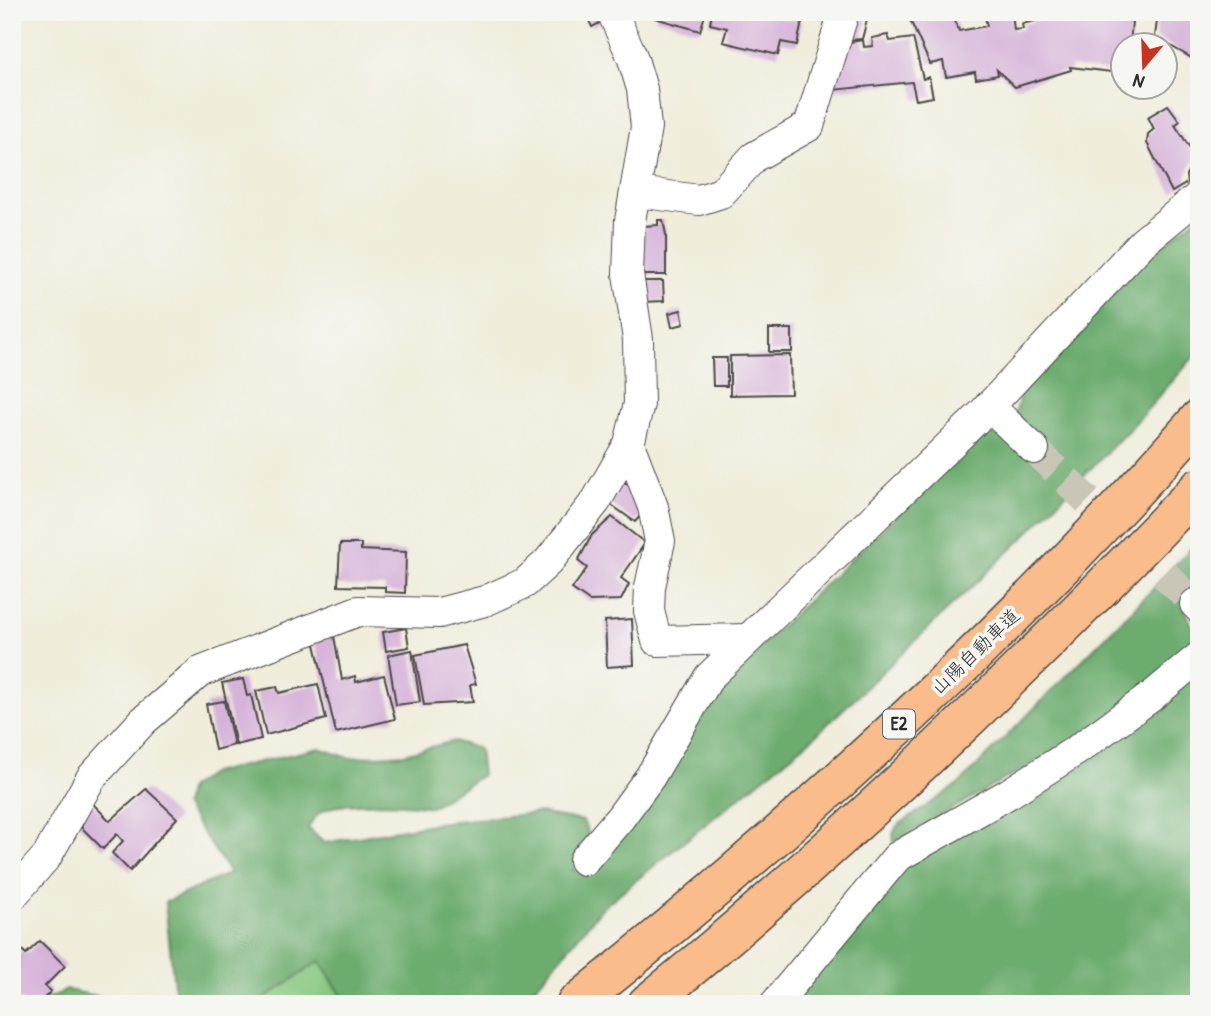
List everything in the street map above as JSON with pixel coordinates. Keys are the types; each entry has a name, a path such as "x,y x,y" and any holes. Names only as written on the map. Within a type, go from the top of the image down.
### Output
{"highway":[{"name":"山陽自動車道","path":"576,1004 824,793 959,668 1069,559 1199,419"},
{"name":"E2","path":"648,1004 769,902 988,702 1199,488"},
{"path":"570,1004 622,967"}],"street":[{"path":"12,896 47,856 91,778 143,721 200,672 358,611 439,613 485,601 525,583 548,562 596,501 629,444 639,404 638,339 628,274 630,221 646,127 642,89 632,56 612,12"},
{"path":"637,192 699,200 721,193 754,157 809,126 844,12"},
{"path":"584,860 650,777 709,677 989,406 1143,242 1199,196"},
{"path":"989,406 1034,449"},
{"path":"629,444 653,507 660,541 650,587 649,611 656,641 746,639"},
{"path":"775,1004 897,857 1008,794 1077,750 1199,657"}],"green space":[{"path":"1199,215 1199,351 1139,419 1023,538 814,737 603,907 539,983 515,1004 347,1004 320,961 256,1004 221,1004 218,1000 213,1004 161,1004 175,995 165,902 230,873 184,805 189,788 212,773 319,748 349,758 404,754 454,741 479,749 482,775 431,807 407,804 345,805 322,811 308,828 324,843 444,822 539,813 583,821 591,839 573,870 588,870 662,775 729,676 989,427 1016,412 1020,394 1144,260"},
{"path":"1199,539 1199,595 1184,607 1196,635 1191,651 1086,733 894,842 893,834 897,826 959,784"},
{"path":"1199,675 1199,1004 785,1004 905,867"},
{"path":"320,960 347,1004 256,1004"},
{"path":"67,990 102,997 105,1004 35,1004"}],"building":[{"path":"585,12 596,12 601,22 592,27"},
{"path":"657,12 698,12 705,15 700,31 655,18"},
{"path":"712,12 773,12 773,15 802,22 797,45 781,42 778,55 723,42 727,28 710,24"},
{"path":"848,12 869,12 862,39 839,41"},
{"path":"913,12 951,12 959,31 987,26 984,12 1012,12 1014,30 1023,29 1022,24 1056,16 1056,12 1113,13 1113,18 1132,21 1131,32 1110,32 1110,72 1070,67 1071,70 1015,87 997,70 998,75 976,79 975,72 946,77 943,61 930,64 910,20 914,18"},
{"path":"1158,12 1199,12 1197,61 1180,51 1180,32 1156,32"},
{"path":"888,35 890,41 913,38 923,79 929,77 933,97 916,100 912,82 833,90 837,44 863,40 864,47 873,46 872,38"},
{"path":"1168,105 1180,121 1175,125 1196,157 1186,175 1187,183 1172,192 1147,143 1148,134 1154,129 1148,117"},
{"path":"658,220 663,220 666,235 666,275 641,275 643,226 658,225"},
{"path":"644,281 663,281 664,301 644,302"},
{"path":"681,310 684,324 672,327 669,313"},
{"path":"769,329 792,329 792,352 769,352"},
{"path":"790,355 791,394 730,395 730,356"},
{"path":"712,358 727,358 727,386 713,386"},
{"path":"622,480 632,488 641,515 635,522 606,501"},
{"path":"612,517 645,543 621,578 629,584 621,600 589,601 572,589 587,568 578,561 592,535"},
{"path":"340,544 361,544 361,550 406,552 405,593 385,592 385,587 338,586"},
{"path":"632,619 634,665 607,667 605,621"},
{"path":"406,628 409,647 386,651 383,632"},
{"path":"334,636 342,680 355,676 356,682 384,675 395,719 336,733 314,640"},
{"path":"464,645 476,684 470,685 473,702 424,705 415,655"},
{"path":"412,650 420,702 396,705 388,655"},
{"path":"243,679 247,696 251,695 261,739 236,745 222,683"},
{"path":"318,684 326,719 266,735 256,691 277,687 279,693"},
{"path":"224,701 234,745 215,750 206,704"},
{"path":"146,789 177,818 130,871 112,853 123,841 117,834 103,849 75,821 92,803 110,821"},
{"path":"40,941 65,966 45,986 51,991 41,1002 38,999 33,1004 24,1004 12,992 12,969 18,962 15,958 22,950 26,954"}],"tunnel":[{"path":"1034,449 1195,604"}]}
